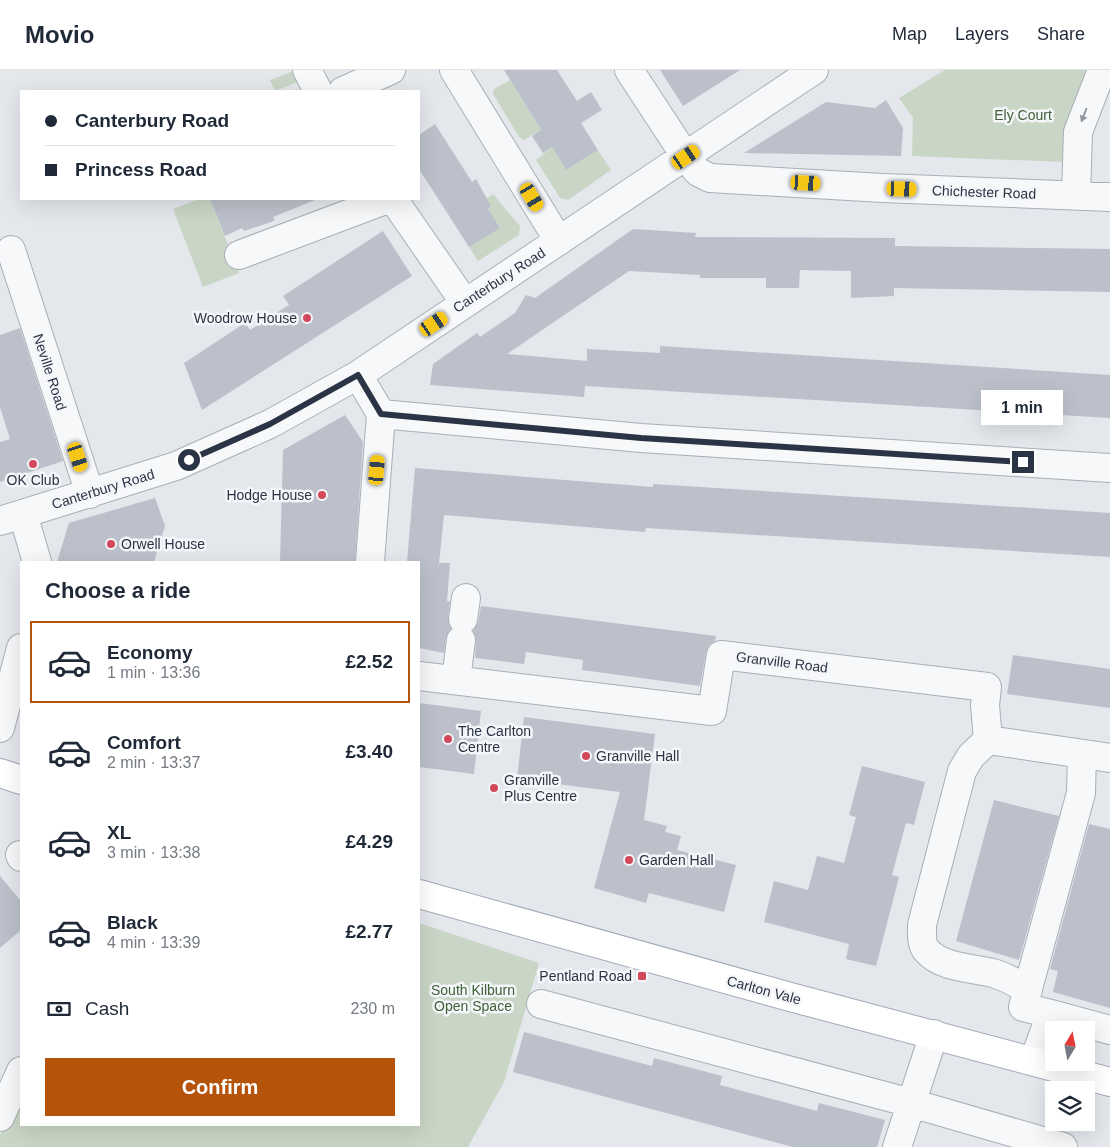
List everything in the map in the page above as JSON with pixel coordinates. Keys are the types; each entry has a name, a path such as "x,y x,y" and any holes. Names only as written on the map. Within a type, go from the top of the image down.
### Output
{"main road":[{"path":"0,773 20,780"},
{"name":"Carlton Vale","path":"420,894 794,998 1034,1060 1110,1082"}],"street":[{"path":"307,70 317,90"},
{"path":"345,90 391,70"},
{"path":"454,70 559,241"},
{"name":"Chichester Road","path":"629,70 686,157 698,172 710,178 883,188 1110,197"},
{"name":"Canterbury Road","path":"12,517 176,466 270,424 358,375 814,70"},
{"path":"1076,195 1078,132 1102,70"},
{"path":"239,255 385,200"},
{"path":"394,200 465,303"},
{"name":"Neville Road","path":"11,250 90,494"},
{"path":"358,375 381,414 370,561"},
{"path":"381,414 641,438 1110,468"},
{"path":"12,517 36,561"},
{"path":"456,680 464,619"},
{"path":"0,728 20,652"},
{"name":"Granville Road","path":"420,676 712,711 721,655 987,687 985,705 988,740"},
{"path":"1028,990 1015,982 995,974 962,968 939,960 926,951 922,940 922,925 962,771 971,756 988,740 1110,758"},
{"path":"1082,754 1081,793 1023,1007 1110,1030"},
{"path":"541,1004 911,1103 1063,1147"},
{"path":"1034,1060 1050,1014"},
{"path":"897,1147 934,1034"},
{"path":"0,1116 20,1073"}],"green space":[{"path":"296,70 303,80 275,90 270,80"},
{"name":"Ely Court","path":"945,70 1090,70 1065,162 912,156 913,118 899,98"},
{"path":"510,80 541,130 524,140 519,137 493,94 494,89"},
{"path":"552,147 566,170 598,150 611,170 568,200 560,198 536,160"},
{"path":"493,194 520,226 519,235 478,261 469,247 499,228 488,209 491,206 486,199"},
{"path":"196,200 210,200 239,273 203,287 173,209"},
{"name":"South Kilburn Open Space","path":"420,923 539,963 504,1082 468,1147 0,1147 0,1135 20,1093 20,1126 420,1126"}],"building":[{"path":"504,70 557,70 577,101 591,92 602,110 581,123 598,150 566,170 552,147 543,153 532,136 541,130"},
{"path":"660,70 740,70 683,106"},
{"path":"886,100 903,128 901,156 744,153 826,102 875,108"},
{"path":"435,124 472,182 476,179 491,206 488,209 500,228 469,247 420,171 420,134"},
{"path":"210,200 315,200 273,217 275,220 271,222 244,231 242,228 225,236"},
{"path":"633,229 696,233 695,237 895,238 895,246 1110,249 1110,292 894,288 894,296 851,298 851,271 800,270 799,288 766,288 766,278 700,278 700,275 629,271 507,354 587,361 587,349 660,353 660,346 1110,375 1110,418 585,386 584,397 430,385 433,364 477,333 480,337 515,313 526,295 535,298"},
{"name":"Woodrow House","path":"383,231 412,276 202,410 184,363 245,323 250,330 289,305 283,296"},
{"path":"20,328 63,461 0,482 0,442 10,439 0,407 0,335"},
{"name":"Hodge House","path":"345,415 363,442 355,561 280,561 283,450"},
{"path":"415,468 653,487 653,484 1110,513 1110,557 646,528 645,532 444,515 439,563 450,563 447,601 450,602 448,617 451,628 446,638 444,653 420,648 420,561 407,561"},
{"name":"Orwell House","path":"155,498 165,526 154,561 57,561 69,523"},
{"path":"481,606 716,636 715,641 709,645 706,652 700,686 582,670 583,660 526,652 524,664 475,658 476,641 473,631 478,622"},
{"path":"1013,655 1110,669 1110,708 1007,694"},
{"name":"The Carlton Centre","path":"420,703 481,711 474,774 420,767"},
{"path":"524,717 655,734 644,820 667,826 665,832 681,836 677,850 736,865 724,912 649,893 646,903 594,888 620,792 517,779"},
{"path":"862,766 925,782 914,825 906,823 892,875 899,877 876,966 846,959 849,944 764,922 774,881 808,890 817,856 844,863 856,817 849,815"},
{"path":"994,800 1059,816 1019,960 956,941"},
{"path":"1089,824 1110,829 1110,1008 1053,992 1058,971 1050,969"},
{"path":"0,876 20,900 20,931 0,948"},
{"path":"524,1032 652,1066 654,1058 722,1076 720,1085 817,1111 819,1103 885,1120 877,1147 793,1147 513,1072"}],"place":[{"name":"Woodrow House","path":"307,318"},
{"name":"OK Club","path":"33,464"},
{"name":"Hodge House","path":"322,495"},
{"name":"Orwell House","path":"111,544"},
{"name":"The Carlton Centre","path":"448,739"},
{"name":"Granville Hall","path":"586,756"},
{"name":"Granville Plus Centre","path":"494,788"},
{"name":"Garden Hall","path":"629,860"},
{"name":"Pentland Road","path":"642,976"}],"route":[{"path":"189,460 270,424 358,375 381,414 641,438 1023,462"}]}
